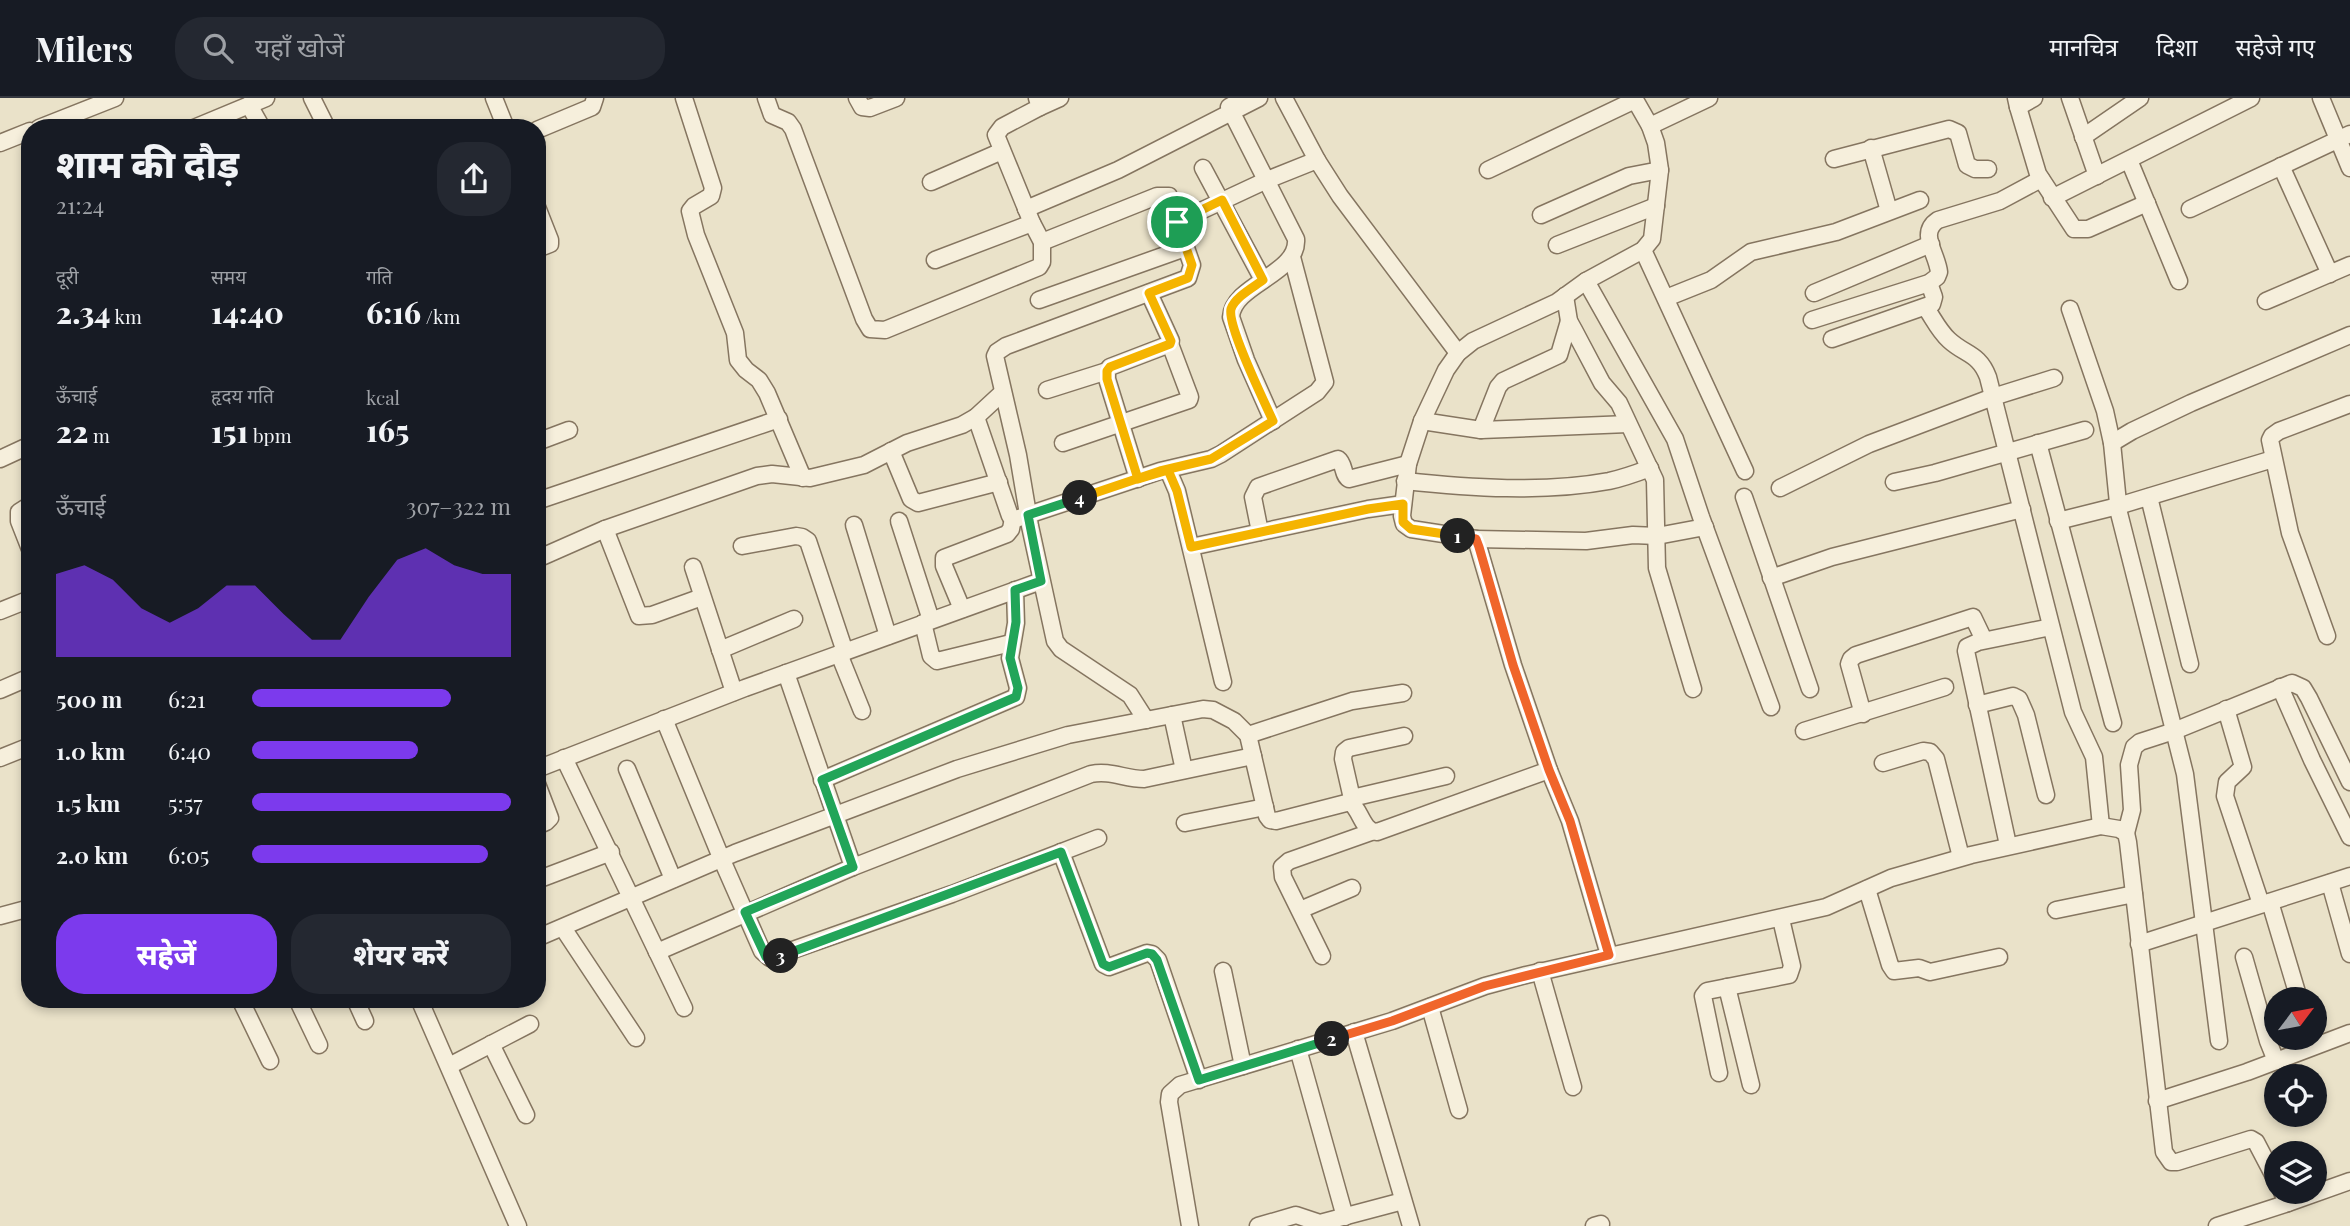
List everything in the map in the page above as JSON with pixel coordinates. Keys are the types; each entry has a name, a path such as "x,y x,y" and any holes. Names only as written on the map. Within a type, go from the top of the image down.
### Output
{"street":[{"path":"53,119 74,106 115,98"},
{"path":"216,119 266,98"},
{"path":"312,98 322,119"},
{"path":"494,98 502,119"},
{"path":"546,126 592,107 595,98"},
{"path":"684,98 713,188 711,196 690,211 696,235 735,333 738,360 759,380 779,419 803,478"},
{"path":"766,98 772,115 788,122 793,129 864,319 870,328 886,330 1039,267 1042,262 1042,242 996,135 998,130 1039,102 1060,98"},
{"path":"858,98 862,107 870,108 896,98"},
{"path":"934,260 1029,216 1236,105 1259,98"},
{"path":"1284,98 1317,160 1340,196 1458,353"},
{"path":"1650,126 1709,98"},
{"path":"2034,98 2017,102 2041,179 2074,229 2082,230 2147,203"},
{"path":"2070,98 2097,176"},
{"path":"2083,137 2140,98"},
{"path":"2321,98 2344,137 2350,167"},
{"path":"1488,170 1635,99 1656,143 1660,170 1652,239 1643,250 1586,281 1550,306 1473,341 1458,353 1446,370 1422,421 1408,464 1403,522 1411,529 1476,539 1565,542 1633,535 1657,536 1705,527"},
{"path":"2052,198 2244,100"},
{"path":"249,105 257,119"},
{"path":"1236,105 1297,244 1292,257 1234,305 1231,317 1246,360 1273,421"},
{"path":"1834,159 1953,129 1958,133 1967,165 1975,169 1988,169"},
{"path":"0,143 21,135"},
{"path":"2190,209 2344,137"},
{"path":"1871,148 1889,211"},
{"path":"931,182 1002,151"},
{"path":"1177,222 1317,160"},
{"path":"2129,160 2179,281"},
{"path":"2281,166 2330,274"},
{"path":"1203,168 1263,280"},
{"path":"1541,215 1629,176 1660,170"},
{"path":"1812,320 1929,283 1939,272 1928,230 1938,220 2000,201 2041,179"},
{"path":"1020,517 1018,455 995,356 1001,349 1188,278 1192,265 1169,197 1157,196 1042,242"},
{"path":"1666,298 1712,280 1751,252 1836,232 1920,200"},
{"path":"1557,245 1656,206"},
{"path":"546,230 550,240 546,247"},
{"path":"1814,293 1931,244"},
{"path":"1039,300 1185,248"},
{"path":"1643,250 1745,471"},
{"path":"962,610 944,566 944,558 1007,534 1020,517 1221,454 1317,393 1325,382 1292,257"},
{"path":"2266,301 2350,265"},
{"path":"1586,281 1668,423 1771,707"},
{"path":"1832,339 1932,304 1934,297 1929,283"},
{"path":"1063,443 1190,399 1171,341 1149,293"},
{"path":"1565,296 1570,321 1602,383 1619,403 1656,486 1657,568 1693,689"},
{"path":"1926,307 1949,340 1976,356 1985,367 2073,712 2094,757 2101,826"},
{"path":"2070,309 2105,411 2112,443 2118,506 2185,774 2218,1041"},
{"path":"1481,430 1500,384 1559,355 1570,321"},
{"path":"2112,443 2191,403 2350,335"},
{"path":"1047,390 1107,371 1110,367 1170,344"},
{"path":"1107,371 1107,379 1138,479"},
{"path":"1780,488 1869,444 1993,397 2054,378"},
{"path":"546,555 605,529 757,476 772,474 803,478 864,465 891,451 950,430 976,417 1002,393"},
{"path":"2327,636 2290,533 2270,447 2272,436 2350,404"},
{"path":"976,417 999,482 1020,517 1041,581 1052,635 1057,646 1130,695 1146,720"},
{"path":"546,498 779,419"},
{"path":"1422,421 1481,430 1628,424"},
{"path":"546,439 569,430"},
{"path":"1894,482 2085,430"},
{"path":"2038,443 2113,723"},
{"path":"0,459 21,449"},
{"path":"891,451 911,499 918,503 999,482"},
{"path":"1260,533 1253,497 1258,487 1338,459 1349,479 1408,464"},
{"path":"2058,521 2118,506 2273,459"},
{"path":"1405,481 1454,486 1533,488 1611,481 1650,468"},
{"path":"1168,470 1177,491 1223,682"},
{"path":"1744,497 1810,689"},
{"path":"2149,497 2190,664"},
{"path":"1191,547 1403,504"},
{"path":"1771,578 1832,556 2022,509"},
{"path":"899,521 927,622 931,656 937,661 1011,643"},
{"path":"854,525 888,636"},
{"path":"605,529 639,616 652,615 702,597"},
{"path":"742,546 796,536 808,541 862,711"},
{"path":"1476,539 1513,665 1549,770 1570,821 1609,955"},
{"path":"693,567 734,692"},
{"path":"546,765 734,692 1041,581"},
{"path":"822,780 1014,699 1018,688 1010,658 1016,622 1015,590"},
{"path":"0,611 21,603"},
{"path":"1863,714 1849,664 1851,659 1973,617 1984,640"},
{"path":"720,650 794,619"},
{"path":"2008,845 1966,651 1967,647 1984,640 2050,627"},
{"path":"786,673 853,867"},
{"path":"0,690 21,681"},
{"path":"2264,1157 2252,1139 2171,1162 2164,1153 2126,833 2132,810 2129,765 2134,747 2140,742 2292,683 2303,688 2350,782"},
{"path":"1804,731 1945,687"},
{"path":"2280,687 2350,837"},
{"path":"1248,735 1352,701 1403,693"},
{"path":"1977,705 2014,696 2019,699 2026,715 2046,795"},
{"path":"546,935 673,879 957,769 1055,739 1208,708 1239,724 1248,735 1270,820 1276,821 1446,776"},
{"path":"2226,709 2243,767 2227,782 2225,796 2295,987"},
{"path":"1172,715 1184,770"},
{"path":"664,719 722,860 766,957 775,958 1098,838"},
{"path":"1371,832 1352,801 1343,759 1344,752 1349,748 1404,736"},
{"path":"0,758 21,750"},
{"path":"1882,763 1923,751 1933,755 1961,857"},
{"path":"657,953 745,912 853,867 1091,774 1108,772 1144,779 1253,757"},
{"path":"564,758 684,1009"},
{"path":"627,769 673,879"},
{"path":"1322,956 1283,877 1282,867 1289,861 1549,770"},
{"path":"1185,823 1265,807"},
{"path":"1190,1226 1169,1102 1173,1089 1430,1007 1485,986 1609,955 1826,907 1891,878 1961,857 2101,826 2126,833"},
{"path":"546,877 611,852"},
{"path":"1061,852 1103,964 1109,967 1147,953 1157,960 1199,1080"},
{"path":"2139,944 2350,876"},
{"path":"2330,883 2350,954"},
{"path":"1300,910 1352,888"},
{"path":"1867,889 1894,971 1919,968 1930,972 1999,957"},
{"path":"2056,910 2134,894"},
{"path":"0,916 21,910"},
{"path":"1719,1073 1703,996 1707,991 1789,975 1792,966 1781,919"},
{"path":"563,928 636,1038"},
{"path":"2244,957 2267,1041 2276,1061"},
{"path":"1223,971 1243,1066"},
{"path":"1540,971 1573,1087"},
{"path":"1727,987 1751,1085"},
{"path":"1430,1007 1459,1110"},
{"path":"244,1008 270,1061"},
{"path":"301,1008 319,1045"},
{"path":"359,1008 365,1021"},
{"path":"423,1008 518,1226"},
{"path":"449,1066 530,1024"},
{"path":"1354,1032 1410,1226"},
{"path":"2328,1038 2350,1033"},
{"path":"491,1044 526,1115"},
{"path":"1298,1049 1345,1217"},
{"path":"2157,1101 2276,1061 2297,1050"},
{"path":"2327,1187 2350,1181"},
{"path":"1258,1226 1296,1215 1317,1223 1404,1202"},
{"path":"2217,1226 2269,1204"}],"route":[{"path":"1177,222 1192,265 1191,271 1188,278 1149,293 1170,344 1110,367 1107,371 1107,379 1138,479 1168,470 1177,491 1191,547 1403,504 1403,522 1411,529 1476,539 1513,665 1549,770 1570,821 1609,955 1485,986 1392,1021 1199,1080 1157,960 1147,953 1109,967 1103,964 1061,852 775,958 766,957 762,951 745,912 853,867 822,780 1016,697 1018,688 1010,658 1016,622 1015,590 1041,581 1028,515 1035,513 1160,471 1211,459 1273,421 1246,360 1231,317 1231,309 1238,300 1263,280 1222,200 1177,222"}]}
